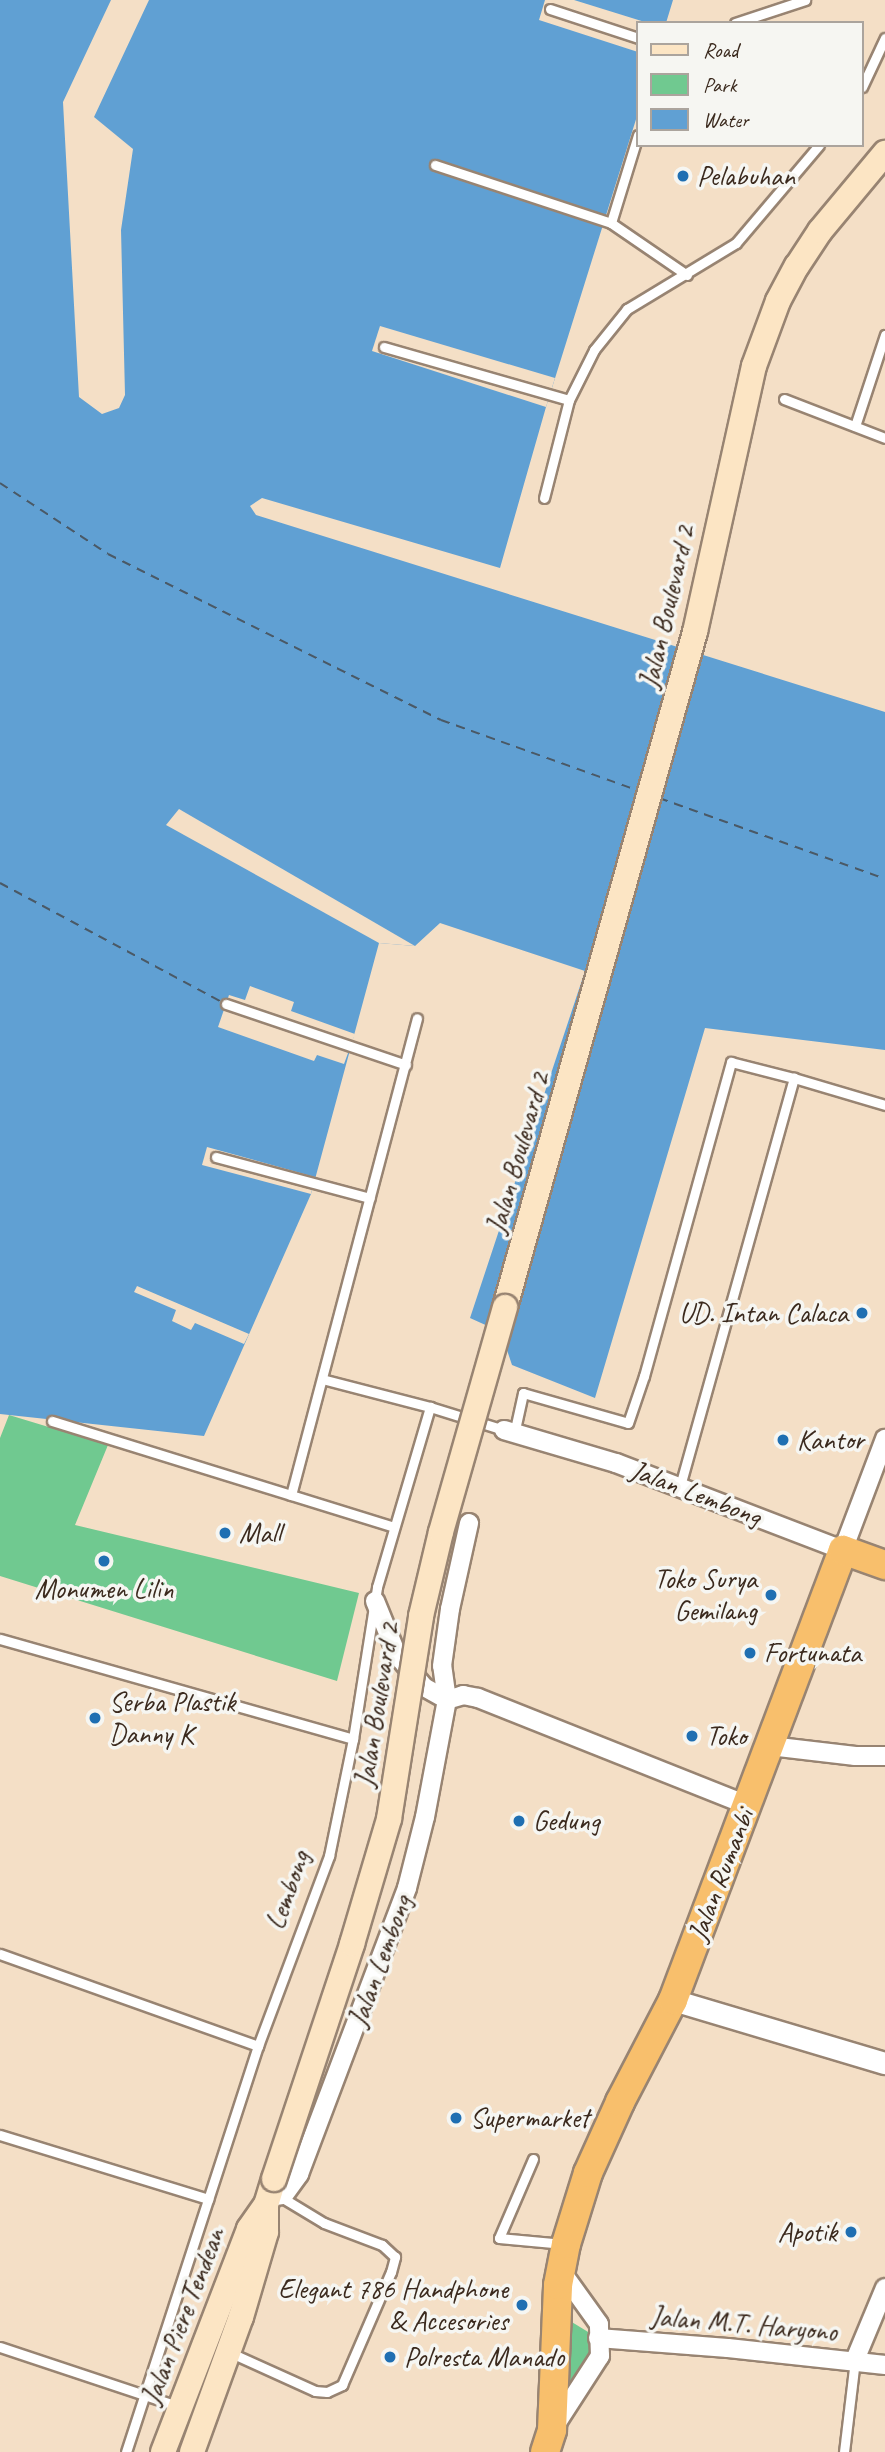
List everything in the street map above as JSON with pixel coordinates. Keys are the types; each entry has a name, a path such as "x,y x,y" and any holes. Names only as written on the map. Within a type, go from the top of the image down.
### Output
{"highway":[{"name":"Jalan Lembong","path":"843,1549 885,1565"},
{"name":"Jalan Rumanbi","path":"549,2441 555,2308 563,2258 601,2142 673,2000 843,1549"}],"main road":[{"name":"Jalan Boulevard 2","path":"272,2194 390,1819 421,1616 441,1532 695,632 754,366 778,301 797,266 820,231 885,153"},
{"name":"Jalan Piere Tendean","path":"167,2441 179,2407 218,2342 266,2232 272,2194"},
{"name":"Jalan Piere Tendean","path":"195,2445 218,2342"},
{"path":"167,2441 195,2445"}],"street":[{"name":"Jalan Lembong","path":"509,1432 680,1486 843,1549"},
{"name":"Jalan Rumanbi","path":"843,1549 885,1439"},
{"path":"447,1700 442,1666 450,1609 469,1523"},
{"path":"375,1601 397,1655 424,1687 447,1700 463,1695 478,1698 747,1805"},
{"name":"Jalan Lembong","path":"272,2194 291,2188 299,2174 398,1915 425,1817 447,1700"},
{"path":"770,1746 855,1756 885,1756"},
{"path":"673,2000 885,2063"},
{"path":"549,2441 600,2356 599,2324 563,2258"},
{"path":"855,2360 885,2288"},
{"name":"Jalan M.T. Haryono","path":"598,2338 855,2360 885,2365"}],"lane":[{"path":"741,21 805,0"},
{"path":"550,9 636,37"},
{"path":"864,83 885,38"},
{"path":"611,223 636,142"},
{"path":"544,498 569,400 594,349 627,309 736,243 817,147"},
{"path":"435,165 611,223 687,275"},
{"path":"855,426 885,335"},
{"path":"384,347 569,400"},
{"path":"784,399 885,438"},
{"path":"226,1004 406,1065"},
{"path":"291,1495 417,1018"},
{"path":"322,1380 430,1407 509,1432 523,1393 628,1423 645,1376 731,1062 885,1105"},
{"path":"680,1486 794,1078"},
{"path":"216,1157 370,1198"},
{"name":"Lembong","path":"126,2452 258,2046 329,1856 353,1739 375,1601 430,1407"},
{"path":"52,1421 394,1527"},
{"path":"0,1639 353,1739"},
{"path":"0,1954 258,2046"},
{"path":"0,2134 208,2199"},
{"path":"533,2159 499,2238 563,2258"},
{"path":"218,2342 315,2391 327,2392 342,2385 391,2272 395,2257 382,2245 324,2223 272,2194"},
{"path":"0,2347 179,2407"},
{"path":"844,2452 855,2360"}],"green space":[{"path":"9,1415 108,1445 75,1525 359,1593 337,1681 0,1576 0,1438"},
{"path":"557,2313 598,2338 555,2418"}],"water":[{"path":"0,0 111,0 63,102 79,397 102,414 119,408 125,395 121,230 133,149 94,117 149,0 673,0 667,21 636,21 636,119 546,407 500,568 262,498 250,506 256,515 885,712 885,1050 705,1028 595,1398 512,1365 501,1332 470,1318 585,971 440,923 415,946 379,943 311,1194 204,1436 0,1414"}],"pier":[{"path":"545,0 574,0 642,21 636,21 636,51 539,20"},
{"path":"380,326 555,378 546,407 372,351"},
{"path":"179,809 415,946 379,943 166,825"},
{"path":"250,986 294,1002 291,1011 355,1034 344,1064 317,1055 314,1061 218,1027 229,995 245,1000"},
{"path":"207,1147 315,1177 311,1194 202,1165"},
{"path":"137,1286 249,1334 244,1344 195,1323 191,1330 172,1321 176,1310 134,1292"}],"ferry route":[{"path":"0,483 108,554 441,720 637,790"},
{"path":"659,798 885,879"},
{"path":"0,883 224,1003"}],"place":[{"name":"Pelabuhan","path":"683,176"},
{"name":"UD. Intan Calaca","path":"862,1313"},
{"name":"Kantor","path":"783,1440"},
{"name":"Mall","path":"225,1533"},
{"name":"Monumen Lilin","path":"104,1561"},
{"name":"Toko Surya Gemilang","path":"771,1595"},
{"name":"Fortunata","path":"750,1653"},
{"name":"Serba Plastik Danny K","path":"95,1718"},
{"name":"Toko","path":"692,1736"},
{"name":"Gedung","path":"519,1821"},
{"name":"Supermarket","path":"456,2118"},
{"name":"Apotik","path":"851,2232"},
{"name":"Elegant 786 Handphone & Accesories","path":"522,2305"},
{"name":"Polresta Manado","path":"390,2357"}]}
